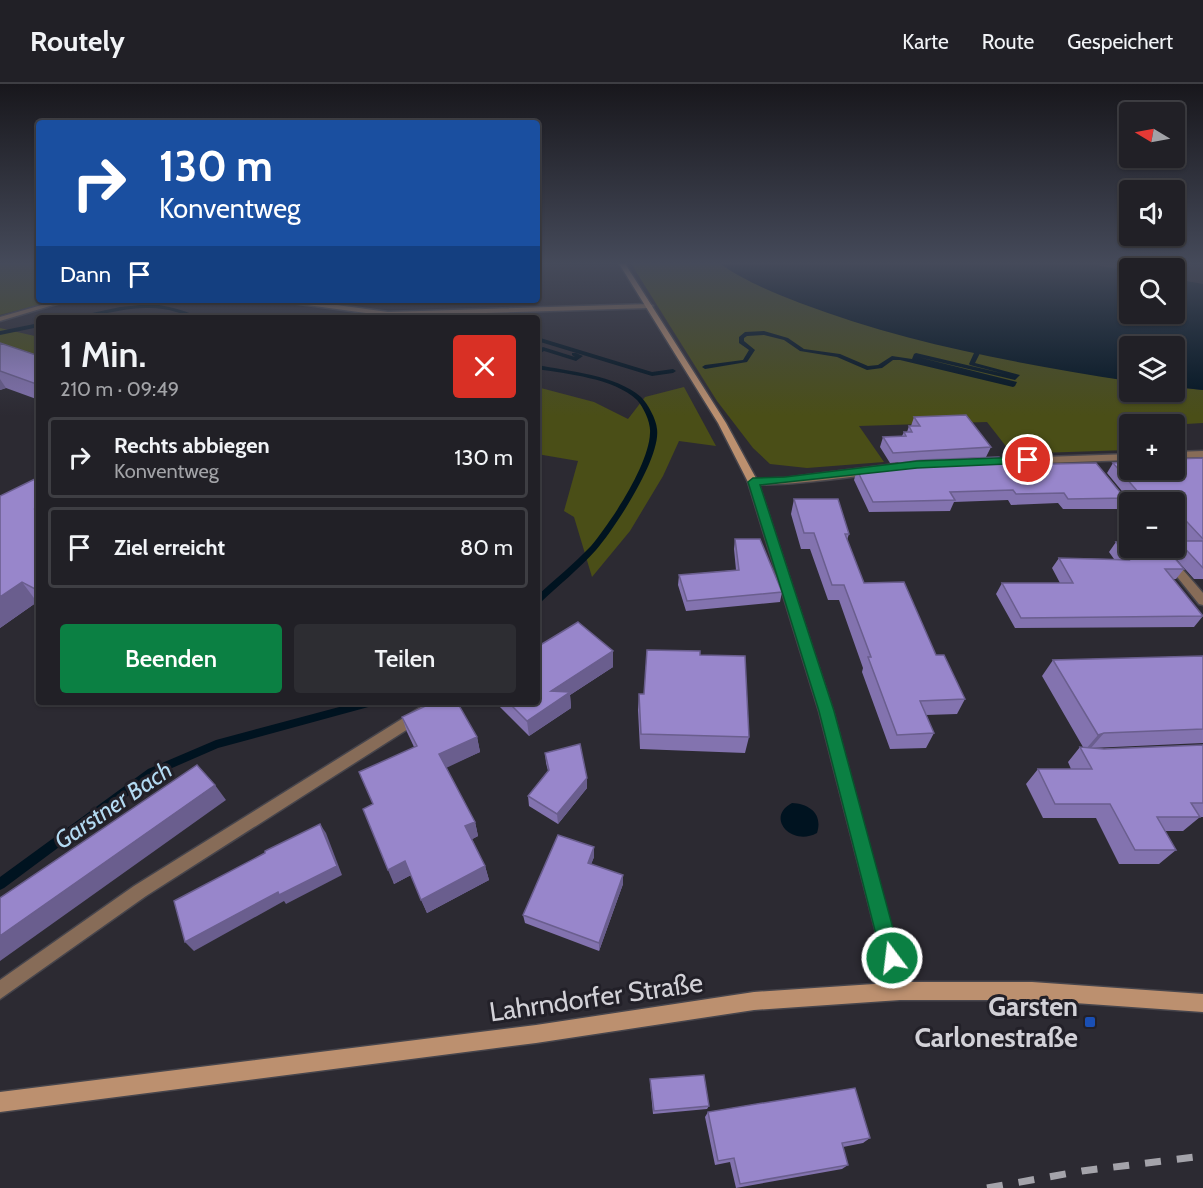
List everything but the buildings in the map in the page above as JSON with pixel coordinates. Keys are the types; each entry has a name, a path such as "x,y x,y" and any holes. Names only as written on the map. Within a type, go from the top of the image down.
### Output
{"street":[{"path":"0,319 19,314"},
{"path":"384,314 404,314"},
{"path":"655,314 722,423 753,482 826,711 900,991"},
{"path":"1185,455 1203,454"},
{"path":"974,463 1119,457"},
{"path":"1086,458 1093,467"},
{"path":"753,482 928,464"},
{"path":"1107,485 1119,499"},
{"path":"1167,558 1203,601"},
{"path":"0,990 140,891 434,705"},
{"name":"Lahrndorfer Straße","path":"0,1102 536,1034 754,1001 900,991 1032,991 1203,1004"}],"green space":[{"path":"662,314 862,314 977,353 1119,379 1119,402 1185,402 1185,388 1203,390 1203,423 1186,424 1187,450 1185,450 1185,414 1119,414 1119,450 1012,454 987,422 859,426 884,462 807,468 770,464 753,448 717,401"},
{"path":"0,328 36,336 36,357 0,348"},
{"path":"684,387 716,446 679,441 663,476 630,531 592,577 574,517 564,511 578,461 540,455 540,388 594,402 628,419 645,397"}],"water":[{"path":"830,314 1119,314 1119,324 1185,324 1185,314 1203,314 1203,390 1185,388 1185,336 1119,336 1119,379 963,351 880,330"},
{"path":"792,803 804,805 814,811 818,820 817,833 798,836 785,828 781,822 781,816 784,809"}],"waterway":[{"name":"Garstner Bach","path":"86,315 94,314"},
{"name":"Garstner Bach","path":"0,333 36,326"},
{"path":"705,367 745,361 752,350 741,342 741,338 745,334 764,333 786,339 802,350 838,355 867,368 880,367 892,358 900,358 1013,385 1014,382 914,358 916,355 1015,378 1017,375 972,364 977,353"},
{"path":"540,340 652,374 673,371"},
{"path":"540,351 543,349 576,359 580,356 574,354"},
{"name":"Garstner Bach","path":"540,368 590,377 617,385 628,391 643,404 654,430 649,456 641,473 602,538 574,568 540,598"},
{"name":"Garstner Bach","path":"0,884 152,772 216,744 361,705"}],"railway":[{"path":"987,1188 1082,1171 1203,1156"}],"place":[{"name":"Garsten Carlonestraße","path":"1090,1022"}],"route":[{"path":"892,958 826,711 753,482 785,481 917,465 1028,460"}]}
